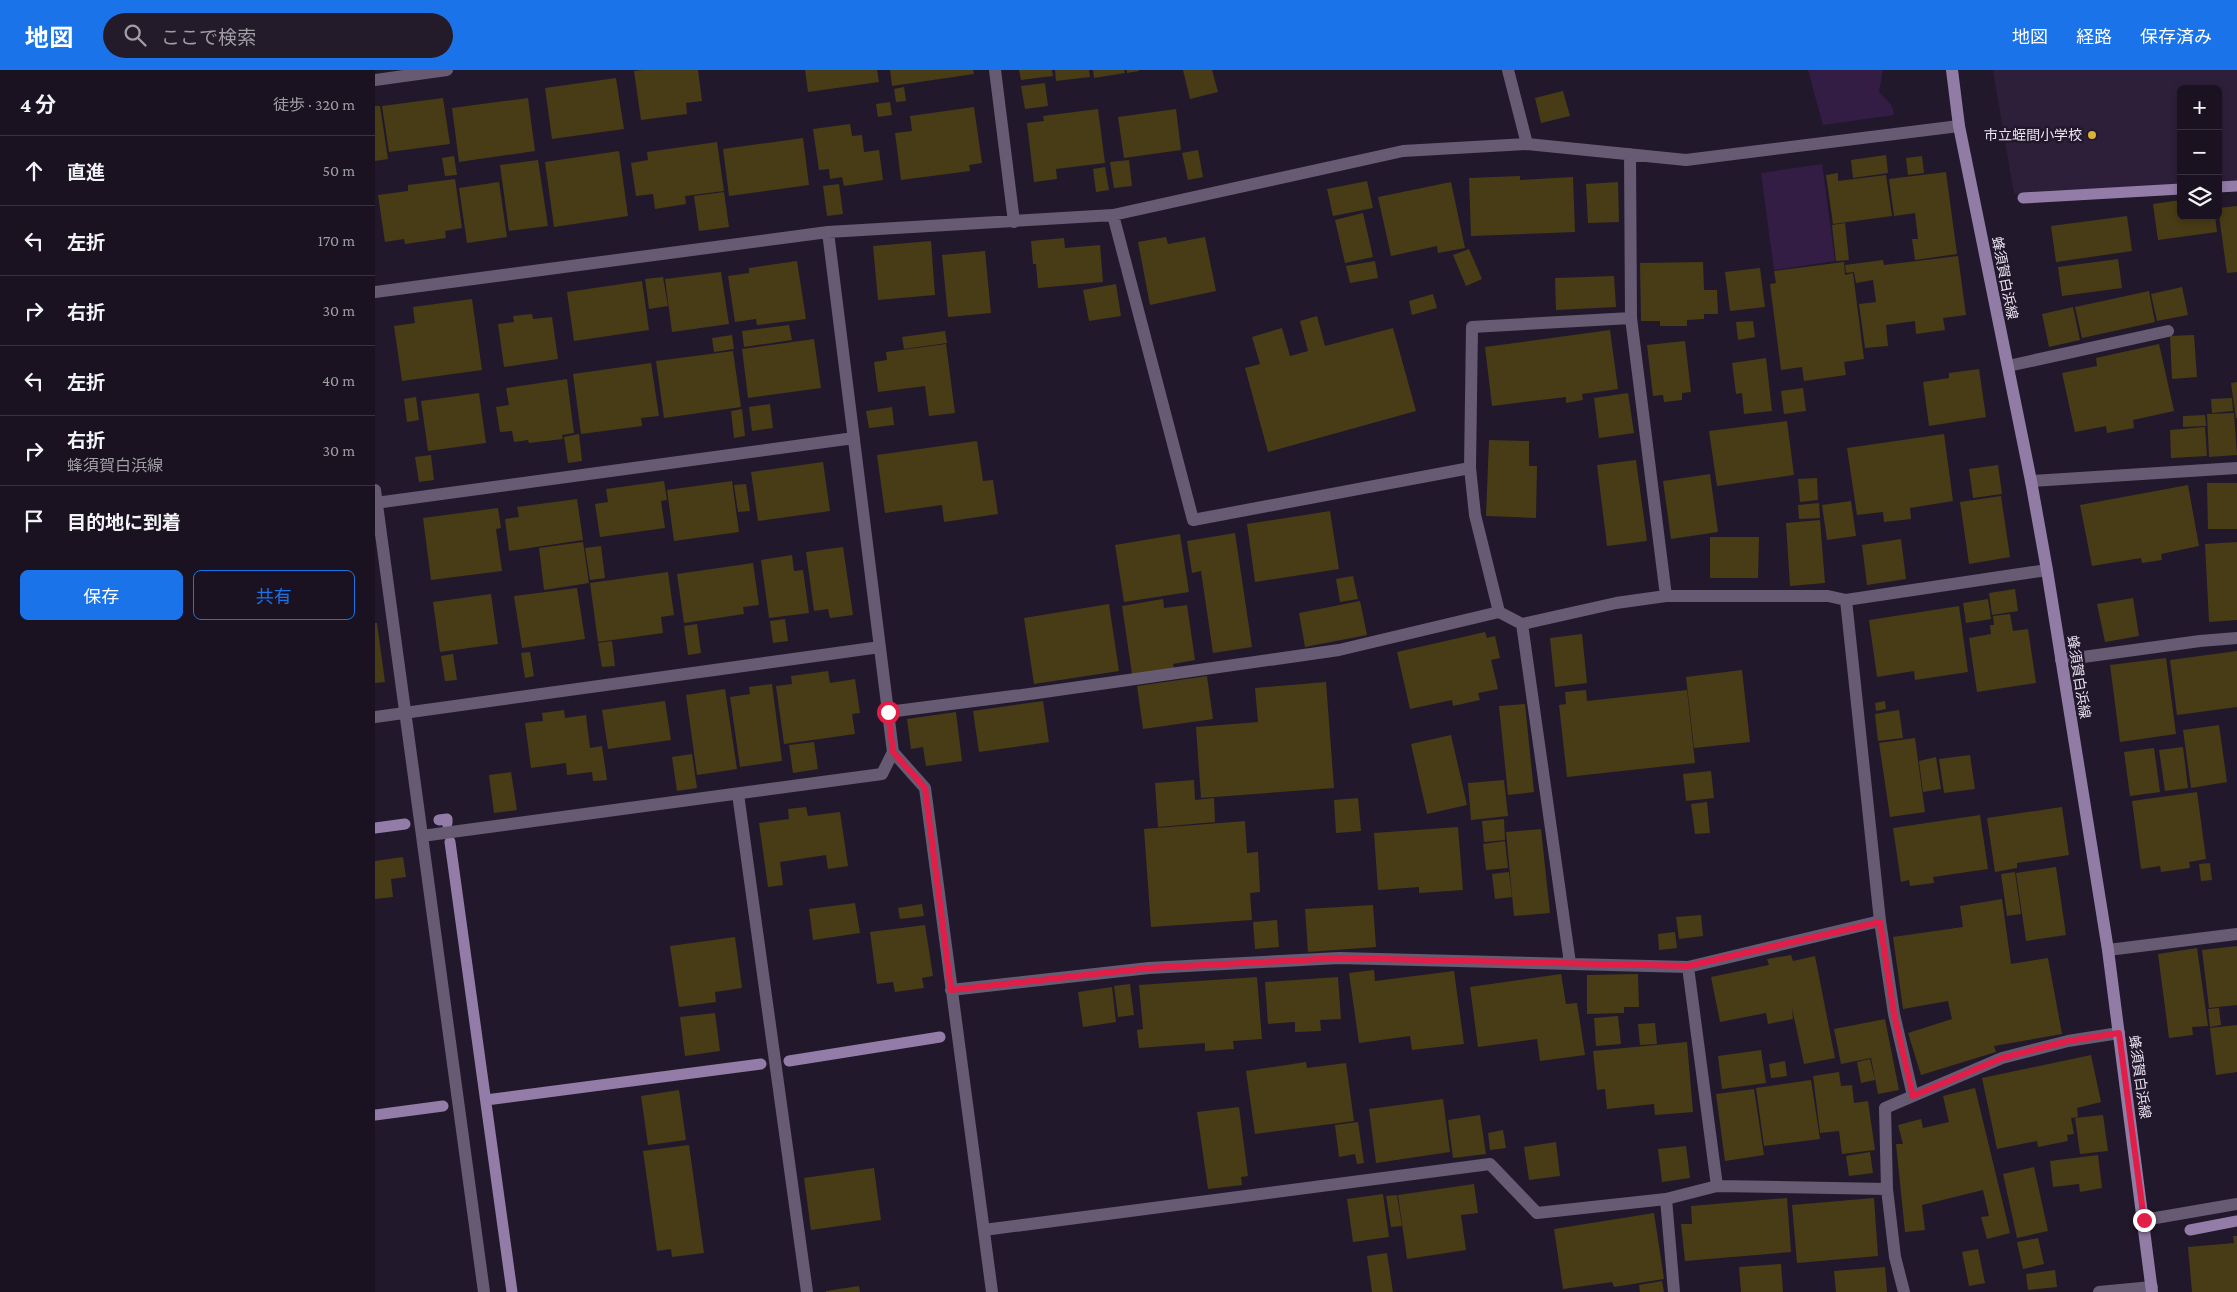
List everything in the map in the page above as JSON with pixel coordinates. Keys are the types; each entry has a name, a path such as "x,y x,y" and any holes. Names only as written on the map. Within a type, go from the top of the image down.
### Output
{"main road":[{"name":"蜂須賀白浜線","path":"1952,70 1959,126 2031,481 2047,570 2108,950 2152,1289"}],"street":[{"path":"375,80 447,70"},
{"path":"995,70 1014,222"},
{"path":"1508,70 1527,144"},
{"path":"375,292 828,232 1113,215 1403,151 1527,144 1686,160 1959,126"},
{"path":"1630,154 1631,318 1666,596"},
{"path":"1113,215 1193,520 1470,468"},
{"path":"422,836 883,774 893,752 828,232"},
{"path":"1499,612 1475,515 1470,468 1472,327 1631,318"},
{"path":"2008,366 2167,331"},
{"path":"484,1292 376,499 854,438"},
{"path":"2031,481 2237,468"},
{"path":"888,712 1339,650 1499,612 1522,624 1616,603 1666,596 1828,596 1846,600 2047,570"},
{"path":"1846,600 1880,922 1894,1014 1913,1096"},
{"path":"1522,624 1569,963"},
{"path":"2061,660 2200,641 2237,638"},
{"path":"375,717 880,647"},
{"path":"893,752 925,788 992,1292"},
{"path":"738,794 807,1292"},
{"path":"951,990 1149,968 1339,958 1688,966 1880,922"},
{"path":"2108,950 2237,934"},
{"path":"1688,966 1717,1186"},
{"path":"1904,1292 1895,1256 1887,1189 1885,1108 2002,1058 2068,1041 2119,1033"},
{"path":"984,1230 1490,1164 1537,1214 1665,1199 1717,1186 1887,1189"},
{"path":"1665,1199 1674,1292"},
{"path":"2144,1220 2237,1204"},
{"path":"2099,1292 2152,1289"}],"shaded area":[{"path":"1808,70 1883,70 1879,92 1892,106 1894,115 1823,125"},
{"name":"市立蛭間小学校","path":"1993,70 2237,70 2237,182 2222,183 2222,85 2177,85 2177,185 2014,194"},
{"path":"1822,164 1835,261 1774,270 1761,173"}],"building":[{"path":"698,70 702,101 686,103 687,114 641,120 634,71"},
{"path":"805,70 877,70 879,82 808,92"},
{"path":"890,70 973,70 974,74 892,86"},
{"path":"1019,70 1052,70 1053,76 1021,80"},
{"path":"1055,70 1089,70 1090,77 1056,81"},
{"path":"1093,70 1124,70 1125,73 1094,78"},
{"path":"1127,70 1139,70 1139,71 1127,73"},
{"path":"1183,70 1212,70 1218,92 1190,99"},
{"path":"616,78 624,129 552,139 545,88"},
{"path":"1045,83 1048,106 1025,109 1021,86"},
{"path":"904,87 906,101 896,102 894,89"},
{"path":"1563,91 1570,116 1541,123 1535,98"},
{"path":"443,98 450,144 389,152 382,106"},
{"path":"528,98 535,151 459,162 452,108"},
{"path":"890,102 892,115 878,117 876,104"},
{"path":"375,106 380,106 388,159 375,161"},
{"path":"974,107 982,163 969,165 970,171 901,180 895,133 912,131 910,116"},
{"path":"1098,109 1105,163 1056,169 1057,179 1034,182 1027,123 1044,121 1043,116"},
{"path":"1176,109 1181,150 1124,158 1118,117"},
{"path":"850,124 852,136 862,135 864,152 879,150 883,180 844,186 842,177 830,179 829,169 819,170 813,129"},
{"path":"803,138 809,185 729,196 723,149"},
{"path":"717,142 724,191 685,196 686,204 655,209 653,194 636,196 631,163 648,160 647,152"},
{"path":"1198,150 1203,177 1188,180 1182,153"},
{"path":"619,151 628,216 554,227 545,162"},
{"path":"1886,155 1888,173 1853,178 1851,160"},
{"path":"454,156 457,175 445,176 442,158"},
{"path":"1922,156 1924,173 1908,175 1906,158"},
{"path":"538,160 548,226 509,231 500,165"},
{"path":"1129,160 1132,186 1114,188 1110,162"},
{"path":"1105,167 1109,190 1096,192 1093,169"},
{"path":"1946,172 1957,254 1915,260 1912,239 1918,239 1915,213 1894,216 1889,179"},
{"path":"1838,173 1838,181 1886,175 1892,216 1833,224 1826,175"},
{"path":"1520,176 1520,180 1573,177 1575,232 1471,236 1469,178"},
{"path":"455,179 462,228 445,231 446,238 405,244 404,239 385,242 378,195 408,191 408,185"},
{"path":"1367,181 1373,208 1333,216 1327,189"},
{"path":"499,182 507,237 467,243 459,188"},
{"path":"1451,182 1465,248 1438,253 1437,246 1391,256 1378,197"},
{"path":"1618,182 1619,222 1588,223 1586,184"},
{"path":"839,184 843,214 827,216 823,186"},
{"path":"724,192 729,227 699,231 694,196"},
{"path":"2177,201 2177,220 2216,220 2217,232 2158,240 2153,204"},
{"path":"2237,206 2237,272 2227,273 2220,220 2222,220 2222,208"},
{"path":"1363,213 1373,257 1345,263 1335,220"},
{"path":"2127,216 2132,251 2056,262 2051,226"},
{"path":"1845,223 1849,260 1836,261 1832,225"},
{"path":"1166,237 1168,244 1205,237 1216,291 1150,305 1138,242"},
{"path":"1064,238 1065,248 1100,245 1103,282 1038,288 1036,264 1033,264 1031,241"},
{"path":"931,241 935,295 878,300 873,246"},
{"path":"1469,249 1482,279 1466,286 1453,255"},
{"path":"985,251 991,313 948,317 942,255"},
{"path":"1958,256 1966,315 1943,318 1945,330 1916,334 1915,321 1886,325 1888,346 1865,348 1859,304 1876,302 1873,280 1856,283 1854,272 1846,273 1845,265 1883,260 1884,265"},
{"path":"2118,259 2122,288 2062,296 2058,267"},
{"path":"797,261 806,319 757,325 756,319 735,322 728,276 749,273 749,268"},
{"path":"1375,261 1378,278 1350,283 1346,266"},
{"path":"1703,262 1704,290 1717,290 1718,314 1704,314 1704,319 1687,320 1687,326 1660,326 1660,321 1641,321 1640,263"},
{"path":"1844,262 1845,275 1853,273 1864,359 1844,362 1846,375 1804,381 1802,367 1781,370 1770,284 1776,283 1774,271"},
{"path":"1760,268 1765,307 1730,311 1725,272"},
{"path":"721,272 729,324 672,332 665,279"},
{"path":"1614,276 1616,307 1556,310 1555,278"},
{"path":"663,277 668,306 649,309 645,279"},
{"path":"642,281 649,330 574,341 567,292"},
{"path":"1116,284 1121,316 1089,321 1083,290"},
{"path":"2182,287 2188,315 2157,321 2151,294"},
{"path":"2149,291 2155,322 2082,338 2075,307"},
{"path":"1433,294 1437,308 1412,315 1409,301"},
{"path":"472,299 482,370 402,381 394,326 415,323 413,307"},
{"path":"2073,307 2080,340 2049,347 2042,314"},
{"path":"532,314 533,319 552,317 558,359 504,367 498,324 514,322 513,316"},
{"path":"1317,316 1325,346 1393,328 1416,411 1268,452 1245,368 1260,364 1252,337 1282,328 1290,356 1308,351 1300,321"},
{"path":"1753,321 1755,337 1738,340 1736,322"},
{"path":"789,325 792,340 744,347 742,331"},
{"path":"1610,330 1618,389 1582,394 1583,400 1566,403 1566,397 1492,406 1485,347"},
{"path":"945,331 947,343 904,349 902,337"},
{"path":"732,335 734,349 714,352 712,338"},
{"path":"2194,335 2197,377 2172,379 2170,336"},
{"path":"814,339 821,388 748,398 742,349"},
{"path":"1685,341 1691,392 1682,393 1682,400 1664,402 1663,395 1653,396 1647,345"},
{"path":"946,344 955,413 929,416 925,386 878,392 874,362 887,360 886,352"},
{"path":"2159,344 2174,411 2133,420 2134,428 2107,433 2106,426 2075,432 2062,373 2097,366 2096,358"},
{"path":"733,351 741,407 664,418 656,361"},
{"path":"1766,358 1772,411 1744,414 1742,393 1736,394 1732,363"},
{"path":"651,363 659,416 641,418 642,426 581,434 573,374"},
{"path":"1979,369 1986,417 1929,426 1923,382 1949,378 1949,373"},
{"path":"567,379 574,433 562,435 563,439 529,443 528,440 514,442 512,431 500,432 496,407 509,405 506,388"},
{"path":"2237,382 2237,418 2236,418 2231,383"},
{"path":"1803,388 1806,411 1784,414 1781,391"},
{"path":"479,393 486,443 428,451 421,401"},
{"path":"1628,393 1634,433 1599,438 1594,398"},
{"path":"416,397 419,420 407,422 404,399"},
{"path":"2232,398 2233,411 2212,413 2211,399"},
{"path":"770,404 773,428 752,431 749,407"},
{"path":"892,407 894,425 869,428 866,411"},
{"path":"742,409 745,436 734,438 731,411"},
{"path":"2234,413 2237,455 2209,457 2207,414"},
{"path":"2205,415 2206,426 2183,427 2183,416"},
{"path":"1787,421 1794,475 1717,486 1709,431"},
{"path":"2205,427 2207,456 2171,458 2170,430"},
{"path":"579,434 582,461 568,463 564,437"},
{"path":"1944,434 1953,501 1910,508 1911,519 1884,522 1883,512 1857,515 1847,448"},
{"path":"1489,440 1529,441 1529,466 1537,466 1536,518 1486,516"},
{"path":"977,441 983,481 993,480 998,514 944,522 942,505 885,513 877,455"},
{"path":"431,455 434,480 419,482 415,457"},
{"path":"1636,460 1647,541 1607,546 1597,465"},
{"path":"823,462 830,511 758,521 751,472"},
{"path":"1998,465 2002,494 1973,498 1969,469"},
{"path":"1710,474 1718,532 1671,539 1663,481"},
{"path":"1817,478 1818,500 1800,502 1798,479"},
{"path":"664,481 667,500 661,501 665,528 600,537 595,504 608,502 606,489"},
{"path":"732,481 739,532 674,541 667,490"},
{"path":"2207,483 2237,483 2237,529 2208,529"},
{"path":"746,484 750,511 738,512 734,485"},
{"path":"2188,485 2199,546 2161,554 2162,560 2142,563 2141,558 2092,566 2080,505"},
{"path":"2001,496 2010,557 1969,564 1960,502"},
{"path":"577,499 583,540 509,551 505,519 519,517 517,507"},
{"path":"1851,501 1856,536 1827,540 1822,505"},
{"path":"1819,503 1820,518 1799,519 1798,505"},
{"path":"498,508 501,528 496,529 502,571 431,580 423,518"},
{"path":"1330,511 1339,569 1255,582 1247,524"},
{"path":"1820,520 1825,583 1790,586 1786,523"},
{"path":"1235,533 1252,647 1213,653 1201,571 1192,573 1187,541"},
{"path":"1180,534 1189,592 1124,602 1115,545"},
{"path":"1710,537 1759,537 1758,578 1710,578"},
{"path":"1901,539 1906,579 1867,585 1862,545"},
{"path":"583,542 589,583 544,590 539,548"},
{"path":"2237,542 2237,620 2209,622 2205,544"},
{"path":"601,546 605,578 590,580 585,548"},
{"path":"843,547 853,615 830,618 828,609 814,611 806,552"},
{"path":"792,555 794,571 803,570 809,613 769,618 761,560"},
{"path":"753,563 759,605 743,607 744,614 684,623 677,574"},
{"path":"668,572 674,615 661,617 663,633 598,642 590,583"},
{"path":"1353,576 1358,599 1340,602 1336,579"},
{"path":"577,588 585,639 522,648 514,596"},
{"path":"2015,589 2018,611 1992,615 1989,593"},
{"path":"491,594 498,644 440,652 433,602"},
{"path":"2133,598 2139,636 2105,642 2097,604"},
{"path":"1163,599 1164,608 1187,605 1195,660 1173,664 1174,668 1132,674 1122,606"},
{"path":"1988,599 1991,619 1966,623 1963,603"},
{"path":"1360,601 1367,635 1305,647 1299,613"},
{"path":"1109,604 1119,671 1034,684 1024,618"},
{"path":"1959,606 1968,672 1915,680 1914,671 1877,677 1869,620"},
{"path":"2010,614 2013,631 2028,629 2036,683 1977,692 1969,638 1991,634 1990,625 1994,625 1993,616"},
{"path":"785,619 788,641 773,643 770,621"},
{"path":"375,623 377,623 385,682 375,683"},
{"path":"697,624 701,653 688,655 684,626"},
{"path":"1485,632 1487,638 1495,636 1500,658 1491,660 1498,689 1478,693 1480,700 1453,706 1452,700 1410,709 1397,652"},
{"path":"1582,634 1587,683 1555,687 1550,638"},
{"path":"612,641 615,666 602,667 598,643"},
{"path":"2237,651 2237,707 2177,715 2170,660"},
{"path":"530,652 534,676 525,678 521,653"},
{"path":"453,654 457,680 445,681 441,656"},
{"path":"2166,658 2176,734 2120,742 2110,665"},
{"path":"1742,670 1750,742 1694,748 1686,677"},
{"path":"828,671 830,683 855,679 860,713 852,714 855,734 784,744 776,686 792,684 791,676"},
{"path":"1207,676 1213,719 1143,729 1137,686"},
{"path":"1326,682 1334,788 1201,798 1196,727 1258,722 1255,688"},
{"path":"772,684 782,761 740,767 730,697 750,694 749,687"},
{"path":"725,689 737,769 697,775 686,695"},
{"path":"1586,690 1587,701 1687,690 1695,763 1567,777 1559,705 1566,704 1565,692"},
{"path":"665,701 671,740 608,749 602,710"},
{"path":"1043,701 1049,742 979,752 973,711"},
{"path":"1885,701 1886,709 1876,711 1875,703"},
{"path":"1525,704 1534,792 1508,795 1499,706"},
{"path":"564,710 565,718 586,715 590,748 602,746 607,780 593,781 592,772 567,775 566,763 531,768 525,723 543,721 542,713"},
{"path":"1899,710 1903,738 1878,741 1875,714"},
{"path":"956,712 962,761 926,766 923,747 911,749 907,719"},
{"path":"2219,725 2227,782 2191,788 2183,730"},
{"path":"1451,735 1467,805 1427,814 1411,744"},
{"path":"1915,738 1925,812 1890,817 1879,743"},
{"path":"814,742 818,769 793,773 789,745"},
{"path":"2183,747 2188,788 2165,791 2159,750"},
{"path":"2154,748 2160,792 2130,796 2124,752"},
{"path":"692,754 697,788 677,791 672,757"},
{"path":"1970,755 1975,789 1944,793 1939,759"},
{"path":"1936,757 1941,789 1923,792 1919,761"},
{"path":"1711,771 1714,798 1686,801 1683,774"},
{"path":"511,772 517,810 494,813 489,775"},
{"path":"1194,780 1195,800 1214,798 1215,822 1158,827 1155,783"},
{"path":"1504,780 1508,816 1471,820 1468,783"},
{"path":"2197,792 2206,859 2189,862 2190,868 2161,872 2160,866 2141,869 2132,801"},
{"path":"1358,798 1361,831 1336,833 1334,800"},
{"path":"1707,802 1710,833 1695,834 1691,804"},
{"path":"806,807 808,816 840,812 848,866 828,869 826,855 780,862 783,885 768,887 759,823 789,819 788,809"},
{"path":"2062,807 2069,855 2017,863 2017,868 1995,872 1987,818"},
{"path":"1980,815 1988,869 1933,877 1934,883 1910,886 1909,880 1901,882 1893,828"},
{"path":"1504,819 1505,840 1484,842 1482,821"},
{"path":"1245,821 1247,853 1258,852 1260,892 1250,893 1252,920 1151,927 1144,829"},
{"path":"1458,827 1463,890 1419,893 1419,887 1378,890 1374,833"},
{"path":"1541,829 1550,913 1514,916 1506,832"},
{"path":"1505,841 1508,868 1486,870 1483,844"},
{"path":"403,857 406,877 391,879 393,897 375,899 375,861"},
{"path":"2210,863 2212,880 2201,881 2199,864"},
{"path":"2056,867 2066,935 2026,941 2016,873"},
{"path":"1509,872 1512,897 1495,899 1492,874"},
{"path":"2015,872 2021,914 2007,916 2001,874"},
{"path":"2002,899 2011,964 2048,958 2062,1034 1994,1046 1996,1052 1921,1075 1908,1033 1952,1019 1948,1001 1903,1009 1893,937 1963,927 1960,906"},
{"path":"855,903 860,933 813,940 809,909"},
{"path":"922,904 924,916 900,919 898,908"},
{"path":"1373,905 1376,947 1308,952 1305,909"},
{"path":"1701,915 1703,936 1679,939 1676,917"},
{"path":"1277,920 1279,947 1255,949 1253,922"},
{"path":"925,925 933,976 922,978 924,988 895,992 893,982 877,984 870,932"},
{"path":"1675,932 1677,948 1659,950 1658,934"},
{"path":"735,937 742,988 715,992 716,1002 679,1007 670,946"},
{"path":"2237,946 2237,1005 2209,1008 2202,950"},
{"path":"2197,948 2208,1026 2192,1027 2193,1035 2169,1038 2158,954"},
{"path":"1791,955 1793,961 1815,956 1835,1058 1804,1064 1792,1008 1793,1019 1768,1024 1766,1013 1720,1022 1711,977 1769,965 1767,959"},
{"path":"1374,970 1375,981 1454,971 1464,1044 1412,1050 1410,1036 1359,1043 1349,973"},
{"path":"1561,974 1566,1004 1577,1003 1585,1055 1540,1061 1537,1039 1478,1047 1470,987"},
{"path":"1638,974 1639,1007 1624,1007 1624,1013 1587,1014 1587,975"},
{"path":"1257,977 1262,1039 1233,1041 1234,1049 1205,1051 1205,1043 1139,1048 1137,1030 1143,1029 1139,985"},
{"path":"1338,977 1341,1019 1320,1020 1321,1031 1295,1032 1295,1022 1268,1024 1265,982"},
{"path":"1130,984 1134,1015 1118,1017 1114,986"},
{"path":"1112,987 1116,1022 1083,1027 1078,992"},
{"path":"2219,1008 2221,1025 2210,1027 2208,1009"},
{"path":"715,1013 720,1051 685,1056 680,1017"},
{"path":"1618,1016 1621,1044 1596,1046 1594,1018"},
{"path":"1885,1019 1899,1090 1878,1094 1871,1058 1841,1064 1834,1029"},
{"path":"1655,1023 1657,1044 1640,1045 1638,1024"},
{"path":"2237,1025 2237,1072 2216,1075 2210,1028"},
{"path":"1687,1042 1693,1112 1655,1115 1654,1104 1607,1109 1605,1089 1597,1090 1593,1051"},
{"path":"1761,1050 1766,1083 1722,1089 1718,1056"},
{"path":"2091,1055 2101,1102 2077,1108 2078,1117 2071,1118 2074,1134 2067,1135 2068,1141 2038,1147 2037,1141 1997,1149 1982,1078"},
{"path":"1870,1059 1875,1080 1861,1083 1857,1062"},
{"path":"1785,1061 1787,1076 1771,1078 1769,1064"},
{"path":"1306,1062 1307,1068 1346,1063 1354,1121 1255,1134 1246,1071"},
{"path":"1839,1072 1841,1086 1852,1085 1854,1103 1868,1101 1875,1150 1842,1154 1839,1131 1820,1133 1813,1076"},
{"path":"1811,1080 1820,1139 1764,1146 1756,1088"},
{"path":"1975,1088 2010,1233 1987,1239 1981,1217 1989,1216 1983,1190 1922,1205 1925,1230 1905,1232 1896,1144 1903,1144 1898,1125 1921,1119 1923,1128 1949,1122 1943,1096"},
{"path":"1754,1089 1764,1155 1725,1161 1716,1094"},
{"path":"679,1090 686,1140 648,1145 641,1096"},
{"path":"1443,1099 1450,1152 1376,1163 1369,1109"},
{"path":"1239,1107 1248,1176 1241,1177 1242,1185 1208,1189 1197,1112"},
{"path":"1480,1115 1486,1154 1453,1158 1448,1120"},
{"path":"2103,1115 2108,1151 2080,1154 2075,1118"},
{"path":"1358,1122 1364,1163 1357,1164 1355,1154 1339,1157 1335,1125"},
{"path":"1503,1130 1506,1148 1490,1150 1488,1133"},
{"path":"1556,1142 1560,1176 1529,1180 1524,1147"},
{"path":"689,1145 704,1253 672,1257 671,1249 657,1251 643,1151"},
{"path":"1686,1146 1690,1178 1662,1182 1658,1149"},
{"path":"1870,1152 1873,1173 1849,1176 1846,1156"},
{"path":"2098,1155 2102,1188 2080,1192 2079,1184 2053,1187 2050,1161"},
{"path":"2034,1167 2048,1231 2017,1238 2003,1174"},
{"path":"874,1168 881,1220 811,1230 804,1178"},
{"path":"1474,1184 1478,1213 1461,1215 1466,1250 1407,1259 1398,1195"},
{"path":"1383,1194 1389,1237 1353,1242 1347,1199"},
{"path":"1397,1195 1402,1226 1391,1227 1386,1196"},
{"path":"1787,1198 1791,1252 1685,1261 1681,1224 1692,1224 1691,1206"},
{"path":"1874,1198 1878,1256 1797,1263 1792,1205"},
{"path":"1654,1213 1664,1279 1614,1287 1612,1282 1563,1289 1554,1229"},
{"path":"2233,1236 2237,1236 2237,1292 2192,1292 2188,1247 2234,1243"},
{"path":"2038,1238 2044,1264 2023,1269 2017,1242"},
{"path":"1978,1249 1985,1283 1969,1286 1962,1252"},
{"path":"1387,1253 1393,1292 1372,1292 1367,1256"},
{"path":"1781,1264 1783,1292 1741,1292 1739,1267"},
{"path":"1885,1267 1887,1292 1836,1292 1834,1271"},
{"path":"2055,1270 2057,1287 2028,1290 2026,1274"},
{"path":"1662,1281 1664,1292 1640,1292 1639,1285"},
{"path":"859,1286 860,1292 826,1292 826,1291"}],"waterway":[{"path":"2222,187 2237,186"},
{"path":"2023,198 2177,189"},
{"path":"439,820 447,819 447,823"},
{"path":"375,828 405,824"},
{"path":"450,842 512,1292"},
{"path":"789,1061 940,1037"},
{"path":"486,1100 761,1064"},
{"path":"375,1115 443,1106"},
{"path":"2190,1230 2237,1221"}],"place":[{"name":"市立蛭間小学校","path":"2092,135"}],"route":[{"path":"888,712 893,752 925,788 951,990 1149,968 1339,958 1688,966 1880,922 1894,1014 1913,1096 2002,1058 2068,1041 2119,1033 2144,1220"}]}
